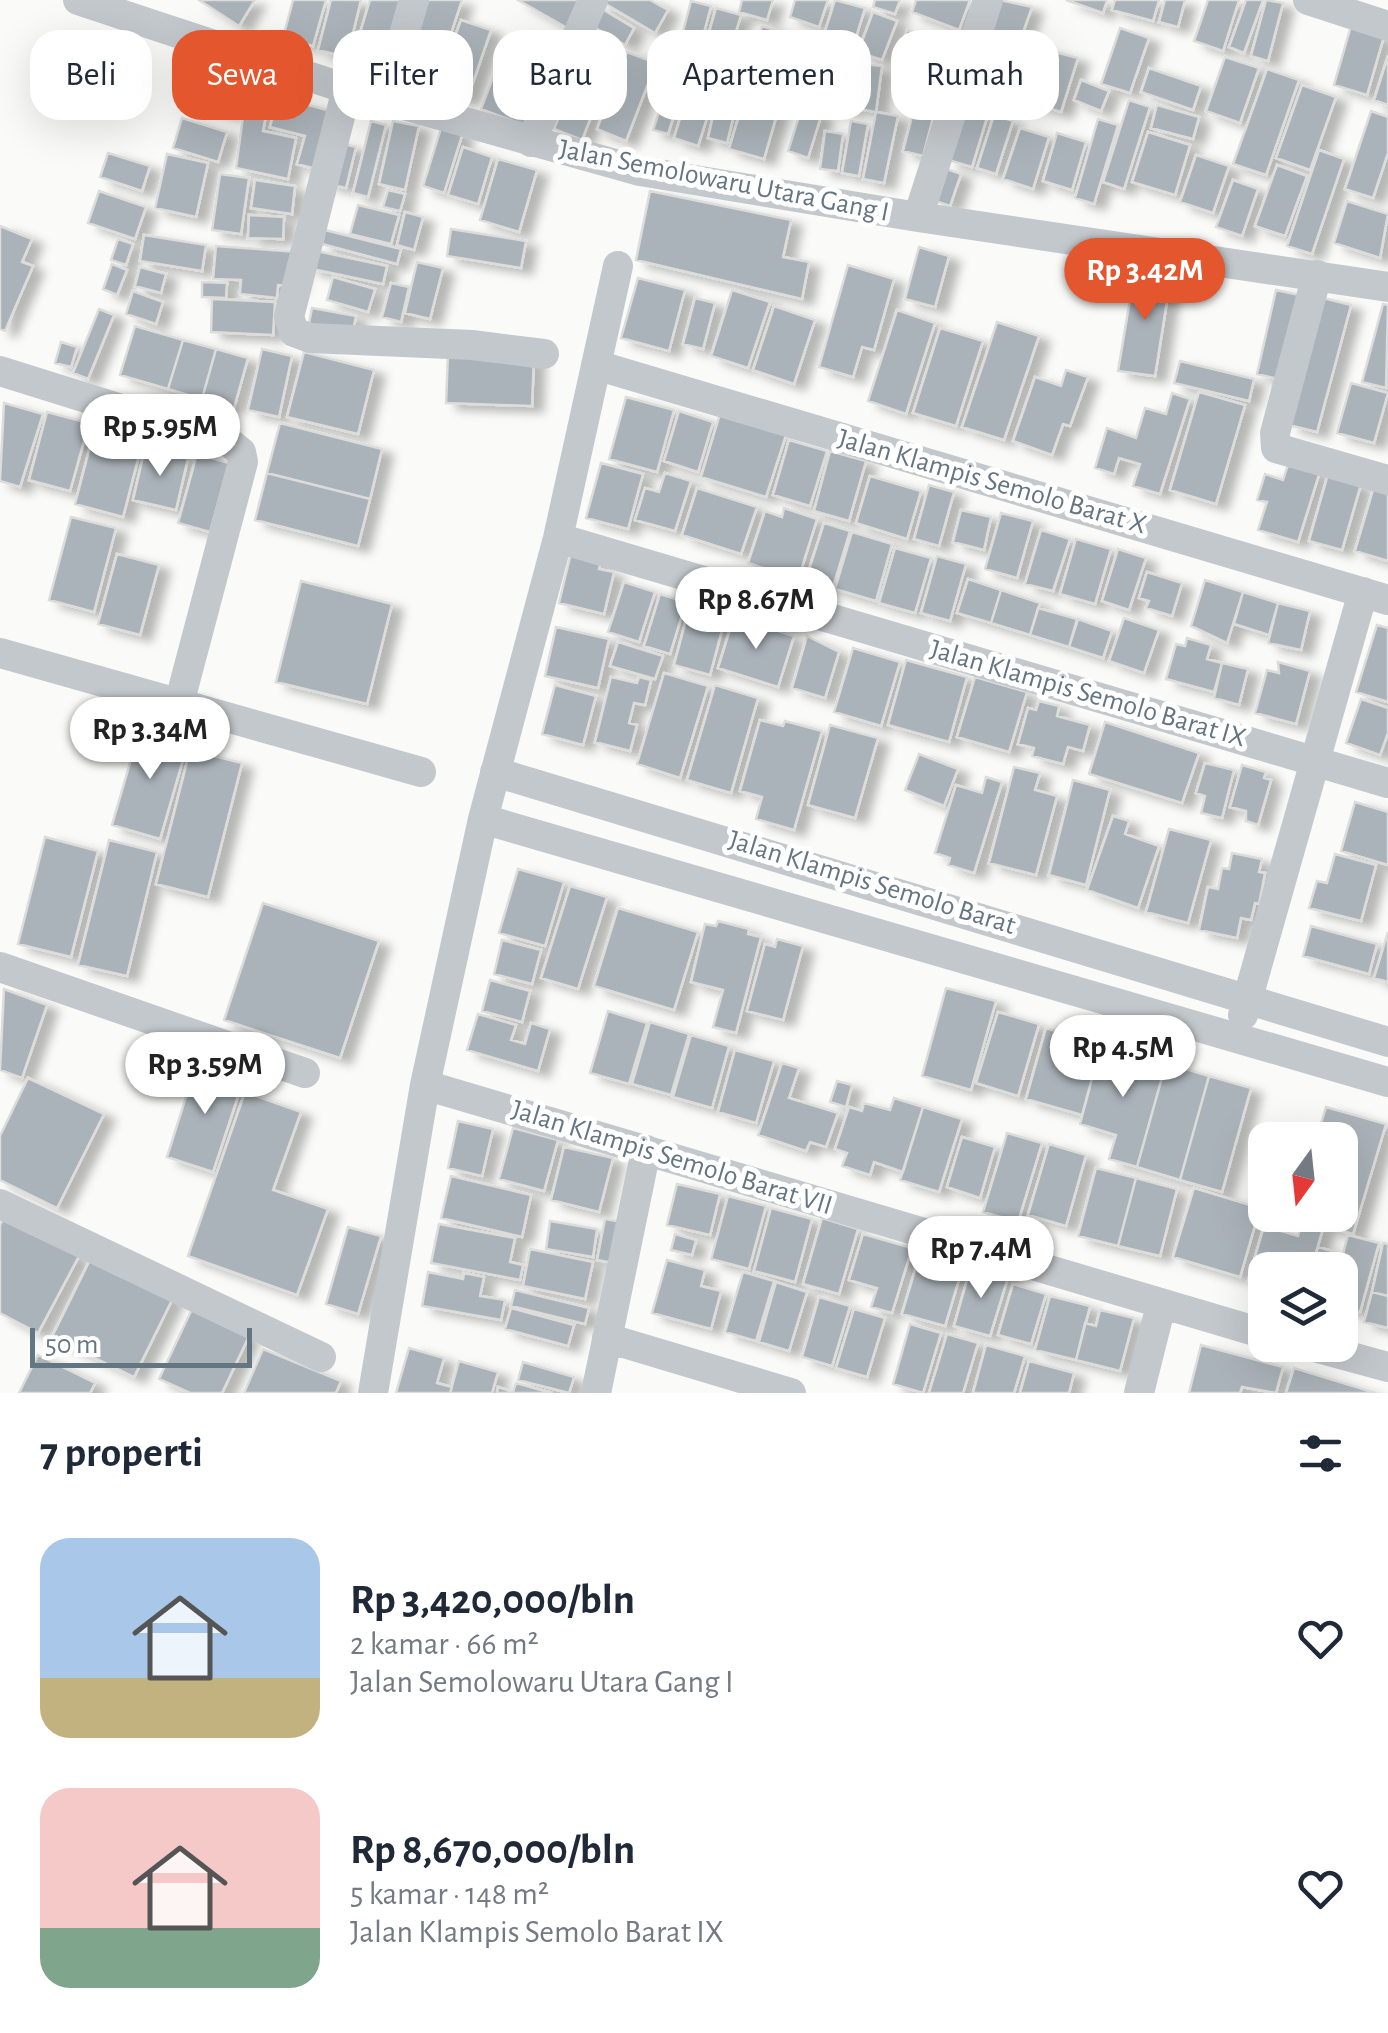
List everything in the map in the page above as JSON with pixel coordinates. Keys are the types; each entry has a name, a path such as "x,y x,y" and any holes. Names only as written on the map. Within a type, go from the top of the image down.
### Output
{"street":[{"name":"Jalan Semolowaru Utara Gang I","path":"78,0 166,14 333,83"},
{"path":"405,30 414,0"},
{"path":"531,142 593,0"},
{"path":"918,217 988,0"},
{"path":"1308,0 1388,26"},
{"path":"340,120 290,317 294,332 310,338 472,345 544,354"},
{"name":"Jalan Semolowaru Utara Gang I","path":"455,120 640,170 918,217 1388,286"},
{"path":"372,1393 425,1085 495,772 558,538 618,266"},
{"path":"1318,275 1275,433 1276,448 1388,480"},
{"name":"Jalan Klampis Semolo Barat X","path":"596,365 1376,596"},
{"path":"0,371 230,443 241,452 242,462 179,704"},
{"name":"Jalan Klampis Semolo Barat IX","path":"558,538 1388,783"},
{"path":"1237,1037 1314,761 1376,596"},
{"path":"0,653 421,772"},
{"name":"Jalan Klampis Semolo Barat","path":"495,772 1248,996 1388,1042"},
{"name":"Jalan Klampis Semolo Barat","path":"484,818 1388,1082"},
{"path":"0,967 305,1073"},
{"name":"Jalan Klampis Semolo Barat VII","path":"425,1085 1248,1329"},
{"path":"596,1393 646,1150"},
{"path":"0,1204 321,1357"},
{"path":"1140,1393 1161,1306"},
{"path":"607,1338 791,1393"},
{"path":"1358,1359 1388,1367"}],"building":[{"path":"199,0 255,0 239,26"},
{"path":"293,0 326,0 313,46 313,30 285,30"},
{"path":"331,0 361,0 354,30 333,30 333,54 318,50"},
{"path":"370,0 402,0 393,30 361,30"},
{"path":"428,0 462,0 452,30 418,30"},
{"path":"518,0 586,0 569,29"},
{"path":"599,0 650,0 668,10 657,30 650,30"},
{"path":"742,0 773,0 767,20 739,12"},
{"path":"795,0 828,0 819,27 790,17"},
{"path":"835,0 865,8 858,30 825,30"},
{"path":"875,0 900,0 895,14 873,7"},
{"path":"916,0 970,0 959,30 912,12"},
{"path":"1000,0 1032,7 1024,30 989,30"},
{"path":"1066,0 1107,0 1103,13"},
{"path":"1115,0 1159,0 1153,21 1112,10"},
{"path":"1165,0 1185,0 1178,27 1159,22"},
{"path":"1208,0 1239,0 1223,51 1194,41"},
{"path":"1246,0 1263,0 1244,53 1229,47"},
{"path":"1266,0 1283,3 1268,61 1251,56"},
{"path":"691,1 711,6 705,30 683,30"},
{"path":"597,6 634,28 627,41 627,30 599,30 587,23"},
{"path":"716,8 741,15 736,30 710,30"},
{"path":"873,12 897,21 882,60 871,56 871,30 866,30"},
{"path":"461,20 491,30 473,82 473,30 457,30"},
{"path":"1351,26 1384,36 1367,95 1334,85"},
{"path":"1120,28 1149,38 1130,93 1101,84"},
{"path":"627,52 647,60 647,86 626,141 597,129 601,120 627,120"},
{"path":"1059,53 1078,58 1059,111"},
{"path":"1388,56 1388,105 1374,100"},
{"path":"1225,57 1259,68 1240,123 1206,111"},
{"path":"871,65 882,66 876,112 871,111"},
{"path":"1149,68 1201,86 1193,110 1141,92"},
{"path":"1267,69 1299,80 1266,175 1233,164"},
{"path":"493,77 493,114 481,109"},
{"path":"1081,80 1109,91 1101,111 1074,100"},
{"path":"1302,85 1336,97 1310,170 1276,158"},
{"path":"1129,100 1150,107 1124,189 1103,182"},
{"path":"1157,105 1199,117 1193,139 1151,128"},
{"path":"313,106 331,111 316,169 297,164 305,136 270,127 272,120 313,120"},
{"path":"1371,111 1388,117 1388,153 1373,198 1345,189"},
{"path":"876,112 891,115 891,120 897,120 884,183 863,179"},
{"path":"1098,119 1118,125 1094,204 1075,198"},
{"path":"181,120 227,132 218,162 173,148"},
{"path":"242,120 265,120 263,131 296,138 288,179 236,168"},
{"path":"558,120 590,120 582,140 554,129"},
{"path":"656,120 672,120 668,134 653,130"},
{"path":"680,120 706,120 698,146 674,138"},
{"path":"712,120 733,120 727,143 708,138"},
{"path":"738,120 775,120 764,159 729,149"},
{"path":"798,120 820,120 808,158 788,151"},
{"path":"911,120 932,120 923,156 903,151"},
{"path":"961,120 986,120 972,167 948,160"},
{"path":"992,120 1013,121 996,174 977,168"},
{"path":"371,121 386,125 368,197 353,193"},
{"path":"393,121 419,126 405,190 379,184"},
{"path":"851,121 868,124 859,176 842,173"},
{"path":"442,125 463,132 444,193 423,186"},
{"path":"1020,128 1049,137 1033,189 1003,179"},
{"path":"825,131 843,134 838,171 820,169"},
{"path":"1148,132 1190,145 1175,195 1132,182"},
{"path":"1057,133 1086,142 1072,190 1043,181"},
{"path":"336,142 356,147 346,188 325,183"},
{"path":"463,147 492,157 478,204 448,195"},
{"path":"1319,150 1344,159 1312,254 1287,246"},
{"path":"108,153 150,166 142,191 100,177"},
{"path":"167,154 208,163 196,217 155,208"},
{"path":"1196,155 1229,166 1213,213 1180,202"},
{"path":"498,159 537,170 519,232 480,220"},
{"path":"1277,165 1307,176 1285,236 1255,226"},
{"path":"944,168 961,174 950,206 932,200"},
{"path":"220,174 249,178 241,234 212,230"},
{"path":"255,180 295,186 292,214 251,208"},
{"path":"1233,180 1258,189 1242,236 1216,227"},
{"path":"388,190 405,194 400,211 383,207"},
{"path":"99,191 146,207 135,239 88,223"},
{"path":"650,191 791,220 783,257 809,262 802,299 636,260"},
{"path":"1347,201 1388,214 1380,258 1334,243"},
{"path":"358,205 399,215 391,244 350,234"},
{"path":"405,212 423,217 414,250 397,245"},
{"path":"249,215 284,217 283,239 248,238"},
{"path":"0,226 32,239 22,262 33,266 5,331 0,329"},
{"path":"451,229 526,241 521,268 447,256"},
{"path":"325,230 401,249 397,264 322,244"},
{"path":"144,235 206,245 202,271 140,261"},
{"path":"118,239 133,244 126,265 111,260"},
{"path":"216,246 298,252 295,286 278,285 277,298 240,294 241,280 213,279"},
{"path":"919,247 949,256 935,307 905,299"},
{"path":"312,250 387,266 383,284 308,268"},
{"path":"417,262 443,268 430,319 405,313"},
{"path":"112,264 127,270 117,295 103,289"},
{"path":"848,265 894,279 874,350 862,347 853,377 819,367"},
{"path":"140,267 166,274 161,293 135,286"},
{"path":"1135,270 1171,276 1155,376 1118,371"},
{"path":"333,277 375,289 368,312 327,300"},
{"path":"638,278 685,290 669,351 621,338"},
{"path":"202,282 227,283 226,298 202,297"},
{"path":"391,283 409,287 401,322 382,317"},
{"path":"732,290 770,302 748,368 711,356"},
{"path":"1276,290 1304,296 1286,381 1257,374"},
{"path":"133,291 163,302 156,324 126,314"},
{"path":"695,298 715,303 703,349 683,344"},
{"path":"1323,298 1351,305 1317,432 1289,425"},
{"path":"212,299 275,302 273,335 211,332"},
{"path":"1383,304 1388,305 1386,388 1362,382"},
{"path":"774,306 815,320 794,384 753,370"},
{"path":"312,308 356,316 352,336 308,328"},
{"path":"99,309 114,315 88,379 73,373"},
{"path":"897,310 935,323 906,414 868,401"},
{"path":"997,322 1039,336 1004,440 962,427"},
{"path":"135,326 183,340 168,389 120,375"},
{"path":"940,328 983,341 956,426 913,413"},
{"path":"183,340 216,349 202,399 168,389"},
{"path":"61,342 77,347 71,367 55,363"},
{"path":"216,349 248,358 234,408 202,399"},
{"path":"262,349 292,356 279,417 248,410"},
{"path":"304,352 374,370 358,434 287,417"},
{"path":"448,353 534,356 532,406 446,403"},
{"path":"1180,361 1254,379 1249,401 1174,383"},
{"path":"1066,370 1088,377 1070,426 1063,424 1052,455 1013,441 1035,377 1061,386"},
{"path":"1351,383 1388,393 1374,443 1337,433"},
{"path":"1199,392 1245,405 1216,504 1170,490"},
{"path":"1172,393 1190,399 1160,494 1133,486 1140,464 1119,458 1114,474 1095,468 1107,428 1136,438 1145,408 1166,414"},
{"path":"626,397 674,410 657,472 609,459"},
{"path":"4,403 43,414 20,487 0,481"},
{"path":"679,411 713,422 698,472 664,461"},
{"path":"47,412 89,423 70,491 29,480"},
{"path":"720,414 786,435 766,497 701,477"},
{"path":"98,416 146,428 123,517 75,504"},
{"path":"280,423 382,449 370,499 267,473"},
{"path":"789,440 827,451 810,506 773,495"},
{"path":"145,448 188,458 176,510 133,500"},
{"path":"830,451 866,461 849,521 814,511"},
{"path":"197,454 229,463 210,532 178,523"},
{"path":"1289,462 1320,471 1298,542 1258,530 1267,502 1257,500 1265,474 1283,480"},
{"path":"601,463 643,474 628,529 586,518"},
{"path":"267,473 370,499 358,546 255,520"},
{"path":"665,473 691,481 675,531 635,520 645,488 659,492"},
{"path":"1328,474 1361,484 1342,550 1309,541"},
{"path":"870,476 921,491 907,539 856,523"},
{"path":"1376,480 1388,484 1388,561 1355,551"},
{"path":"929,485 954,492 939,546 914,539"},
{"path":"697,488 757,507 741,554 682,535"},
{"path":"784,508 817,519 798,580 748,563 765,511 782,517"},
{"path":"961,510 991,517 984,550 953,542"},
{"path":"1001,513 1033,521 1017,578 985,569"},
{"path":"71,517 116,528 94,612 49,600"},
{"path":"824,523 850,531 833,587 806,579"},
{"path":"1041,530 1070,539 1053,591 1025,584"},
{"path":"852,532 892,544 876,601 835,589"},
{"path":"1076,539 1111,549 1095,604 1060,594"},
{"path":"895,548 931,558 915,613 879,603"},
{"path":"1118,549 1146,558 1129,610 1102,601"},
{"path":"571,553 601,561 599,569 614,572 604,614 559,603"},
{"path":"117,554 159,565 140,635 98,624"},
{"path":"937,556 966,564 950,621 921,613"},
{"path":"1147,572 1182,583 1172,616 1146,608 1149,601 1139,598"},
{"path":"968,579 1001,590 991,623 957,613"},
{"path":"1205,580 1243,592 1227,643 1191,626"},
{"path":"301,581 392,604 367,704 276,682"},
{"path":"624,582 655,592 639,642 608,632"},
{"path":"1001,590 1040,603 1030,635 991,623"},
{"path":"1243,592 1278,603 1269,635 1234,624"},
{"path":"660,594 686,602 670,654 644,646"},
{"path":"1278,603 1310,611 1301,650 1268,643"},
{"path":"690,605 726,615 710,675 674,665"},
{"path":"1038,608 1077,619 1069,647 1030,635"},
{"path":"734,617 794,636 778,687 718,668"},
{"path":"1124,618 1159,630 1144,673 1109,661"},
{"path":"1078,619 1112,631 1103,658 1069,647"},
{"path":"1377,625 1388,628 1388,702 1356,692"},
{"path":"556,627 609,639 598,688 545,676"},
{"path":"807,636 839,652 825,698 792,688"},
{"path":"1187,638 1211,645 1207,659 1222,663 1214,692 1166,679 1176,644 1185,646"},
{"path":"618,642 663,656 655,679 610,666"},
{"path":"853,648 900,662 881,726 834,712"},
{"path":"906,660 967,677 949,742 888,725"},
{"path":"1278,662 1310,671 1296,724 1255,713 1267,670 1279,673"},
{"path":"1222,663 1248,669 1239,705 1214,698"},
{"path":"664,673 708,686 680,778 637,764"},
{"path":"611,677 637,683 639,677 651,680 645,705 634,703 629,723 637,725 630,751 595,742"},
{"path":"975,677 1027,692 1009,752 957,737"},
{"path":"555,685 596,696 583,745 542,734"},
{"path":"715,685 758,698 731,793 687,780"},
{"path":"1361,699 1388,708 1388,733 1380,755 1346,743"},
{"path":"1039,701 1059,706 1057,716 1090,725 1083,751 1068,747 1063,764 1032,756 1034,748 1018,744 1028,708 1036,710"},
{"path":"760,720 783,726 785,721 822,731 794,830 756,819 762,797 740,791"},
{"path":"1105,722 1199,753 1182,803 1089,774"},
{"path":"141,725 189,739 160,839 112,825"},
{"path":"830,725 878,738 855,818 808,805"},
{"path":"190,750 242,763 208,897 156,884"},
{"path":"919,754 958,769 944,806 905,790"},
{"path":"1205,763 1234,770 1222,818 1201,813 1205,796 1196,793"},
{"path":"1242,765 1266,772 1264,778 1271,780 1258,825 1246,821 1246,811 1230,807"},
{"path":"1014,767 1040,773 1035,790 1057,796 1036,875 989,863"},
{"path":"986,777 1002,782 974,873 948,865 950,858 935,853 956,785 982,793"},
{"path":"1073,780 1110,790 1086,885 1049,875"},
{"path":"1355,802 1388,812 1388,865 1341,851"},
{"path":"1113,816 1129,821 1125,834 1159,846 1138,908 1087,890"},
{"path":"1169,829 1211,840 1188,923 1146,912"},
{"path":"45,837 98,851 71,957 18,944"},
{"path":"109,840 157,852 127,976 78,965"},
{"path":"1232,853 1262,859 1259,872 1265,873 1259,904 1255,903 1251,920 1241,918 1237,938 1199,930 1208,887 1218,889 1222,868 1229,869"},
{"path":"1335,854 1376,865 1361,921 1309,908 1317,881 1327,883"},
{"path":"518,869 564,882 545,946 499,933"},
{"path":"570,886 607,897 578,989 541,978"},
{"path":"263,903 379,941 340,1058 224,1020"},
{"path":"618,908 698,932 674,1010 594,986"},
{"path":"718,921 749,929 748,934 761,937 736,1033 713,1027 723,990 691,982 705,924 716,926"},
{"path":"1311,926 1377,944 1369,974 1303,956"},
{"path":"1388,932 1388,982 1374,978"},
{"path":"777,939 803,946 783,1020 747,1011 765,944 775,947"},
{"path":"502,940 541,950 532,984 494,974"},
{"path":"490,980 530,991 522,1022 482,1011"},
{"path":"946,988 996,1001 971,1090 922,1076"},
{"path":"4,989 47,1005 22,1078 0,1070"},
{"path":"608,1011 647,1023 629,1084 590,1073"},
{"path":"998,1012 1039,1024 1018,1096 976,1083"},
{"path":"478,1014 516,1025 511,1040 525,1044 531,1023 550,1029 538,1071 467,1050"},
{"path":"650,1022 689,1034 671,1095 632,1084"},
{"path":"1046,1028 1101,1045 1082,1115 1026,1099"},
{"path":"691,1035 729,1046 712,1108 673,1097"},
{"path":"1101,1045 1166,1063 1137,1167 1109,1159 1116,1135 1080,1124"},
{"path":"735,1050 774,1061 756,1123 718,1112"},
{"path":"197,1062 244,1078 213,1172 167,1157"},
{"path":"782,1063 799,1068 789,1098 838,1113 826,1147 810,1142 806,1151 758,1135"},
{"path":"1166,1063 1209,1076 1180,1180 1137,1167"},
{"path":"1209,1076 1251,1088 1222,1192 1180,1180"},
{"path":"28,1078 104,1114 57,1208 0,1180 0,1136"},
{"path":"837,1081 852,1085 846,1107 830,1102"},
{"path":"245,1092 301,1112 273,1190 328,1209 297,1295 188,1256"},
{"path":"894,1098 923,1107 903,1172 874,1162 870,1175 842,1166 847,1153 835,1149 849,1107 862,1111 864,1103 890,1110"},
{"path":"923,1107 962,1119 939,1192 900,1180"},
{"path":"1326,1107 1386,1124 1358,1217 1358,1122 1321,1122"},
{"path":"458,1121 493,1129 482,1176 448,1168"},
{"path":"513,1128 558,1140 544,1191 499,1179"},
{"path":"1007,1133 1042,1143 1018,1222 983,1212"},
{"path":"962,1137 995,1147 980,1198 947,1187"},
{"path":"1049,1144 1086,1155 1066,1226 1028,1215"},
{"path":"564,1147 613,1158 599,1212 551,1200"},
{"path":"1096,1168 1136,1178 1118,1246 1078,1236"},
{"path":"451,1176 531,1195 522,1237 441,1218"},
{"path":"1136,1178 1177,1189 1160,1256 1118,1246"},
{"path":"677,1184 720,1194 710,1235 667,1225"},
{"path":"1194,1188 1248,1204 1248,1232 1253,1232 1240,1277 1173,1257"},
{"path":"728,1196 766,1206 749,1269 711,1259"},
{"path":"771,1208 812,1219 795,1282 754,1271"},
{"path":"5,1216 79,1256 38,1333 0,1313 0,1225"},
{"path":"822,1218 858,1229 839,1294 803,1284"},
{"path":"605,1219 622,1222 614,1263 597,1260"},
{"path":"550,1221 597,1229 593,1257 546,1249"},
{"path":"439,1224 515,1238 510,1262 523,1265 520,1280 431,1263"},
{"path":"348,1227 381,1236 358,1314 326,1304"},
{"path":"1262,1232 1298,1236 1299,1232 1322,1232 1316,1252 1256,1252"},
{"path":"675,1234 696,1240 692,1255 671,1250"},
{"path":"863,1234 912,1248 892,1313 871,1307 877,1288 849,1280"},
{"path":"1348,1235 1379,1243 1360,1312 1358,1252 1344,1252"},
{"path":"1383,1243 1388,1244 1388,1296 1372,1292"},
{"path":"922,1247 965,1259 945,1326 902,1314"},
{"path":"530,1249 593,1262 585,1299 523,1286"},
{"path":"92,1256 174,1296 134,1377 52,1337"},
{"path":"667,1260 705,1270 701,1286 721,1291 711,1329 652,1313"},
{"path":"971,1266 1008,1277 990,1336 954,1326"},
{"path":"428,1272 463,1279 464,1273 484,1277 480,1296 505,1300 501,1320 422,1306"},
{"path":"743,1272 774,1281 756,1341 725,1332"},
{"path":"776,1282 807,1292 789,1351 759,1342"},
{"path":"1013,1284 1046,1294 1031,1344 998,1335"},
{"path":"515,1290 589,1308 585,1324 511,1306"},
{"path":"1372,1292 1388,1296 1388,1328 1364,1322"},
{"path":"1050,1296 1090,1306 1076,1360 1035,1350"},
{"path":"819,1297 850,1306 832,1366 802,1357"},
{"path":"511,1308 574,1325 568,1346 505,1329"},
{"path":"192,1309 249,1336 222,1393 190,1393 159,1379"},
{"path":"854,1309 885,1318 867,1377 836,1368"},
{"path":"1100,1310 1134,1318 1120,1371 1076,1360 1085,1323 1096,1326"},
{"path":"910,1324 941,1333 923,1393 893,1384"},
{"path":"947,1334 978,1343 963,1393 929,1393"},
{"path":"986,1345 1025,1356 1014,1393 973,1393"},
{"path":"1201,1345 1248,1358 1248,1362 1283,1367 1276,1393 1242,1387 1240,1393 1189,1393"},
{"path":"409,1348 444,1358 437,1383 452,1387 450,1393 396,1393"},
{"path":"263,1349 341,1381 336,1393 244,1393"},
{"path":"38,1355 95,1383 90,1393 19,1393"},
{"path":"459,1361 498,1372 492,1393 450,1393"},
{"path":"1029,1361 1074,1373 1069,1393 1020,1393"},
{"path":"523,1362 574,1377 569,1393 518,1380"},
{"path":"1294,1368 1376,1393 1286,1393"},
{"path":"516,1383 552,1393 497,1393 498,1387 513,1392"}]}
